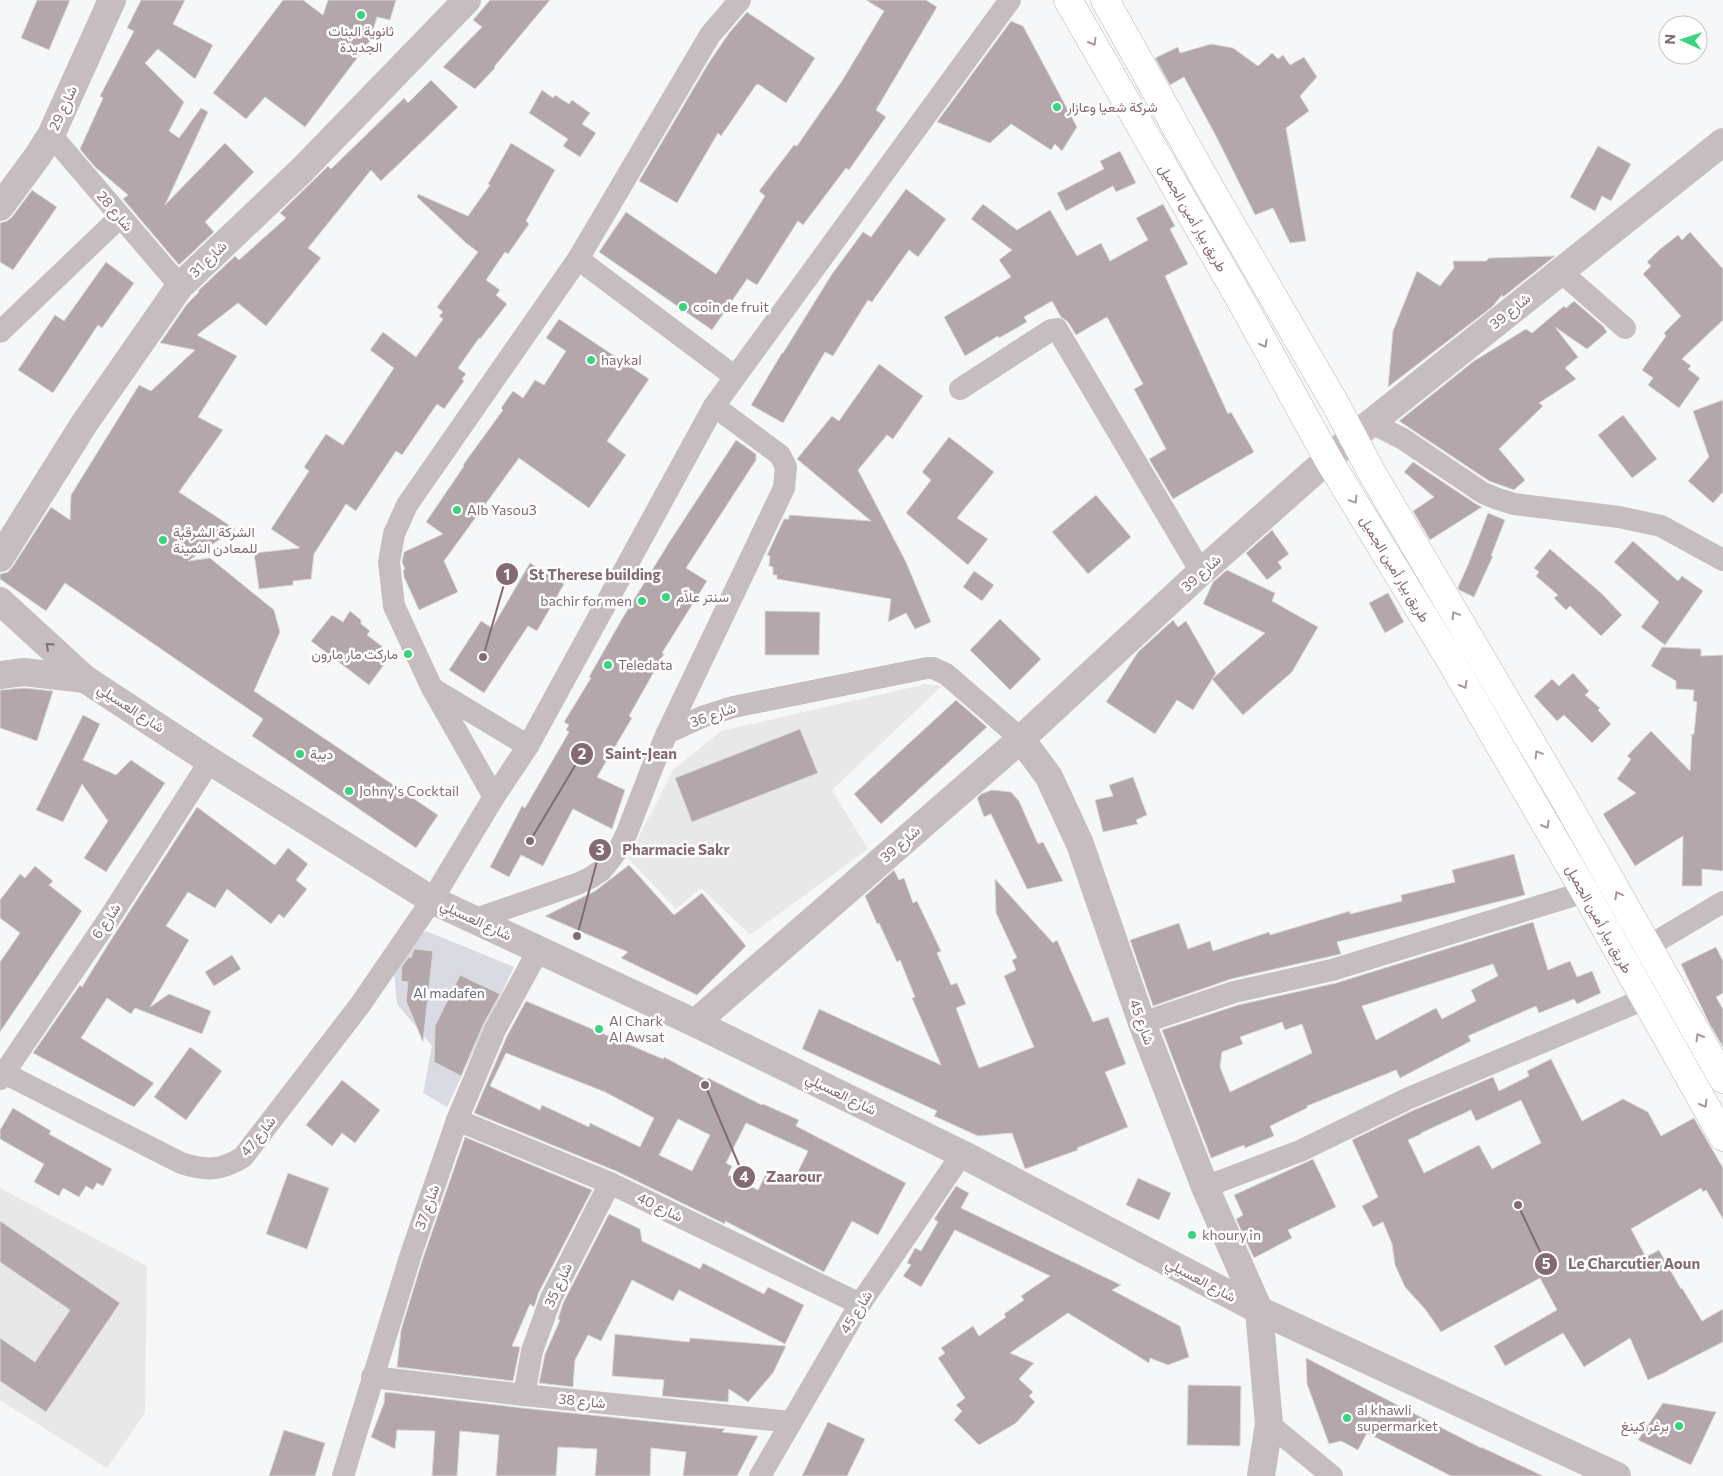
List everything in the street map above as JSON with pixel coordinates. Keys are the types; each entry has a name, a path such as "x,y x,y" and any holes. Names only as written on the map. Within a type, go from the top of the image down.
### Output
{"main road":[{"name":"طريق بيار أمين الجميل","path":"1068,0 1241,302 1328,459 1449,658 1585,892 1723,1137"},
{"name":"طريق بيار أمين الجميل","path":"1105,0 1336,405 1362,430 1461,626 1565,800 1723,1079"}],"street":[{"name":"شارع 29","path":"0,207 51,135 112,0"},
{"name":"شارع 31","path":"0,558 84,424 180,286 302,170 466,0"},
{"path":"494,797 432,688 394,606 389,562 394,534 407,505 578,259 710,36 740,0"},
{"name":"شارع 47","path":"1,1074 181,1163 200,1169 210,1169 235,1162 244,1157 360,1005 432,900 494,797 528,746 714,406 734,376 1010,0"},
{"name":"شارع 28","path":"51,135 180,286"},
{"name":"شارع 39","path":"696,1023 1021,739 1201,572 1328,459 1723,142"},
{"path":"0,332 120,217"},
{"path":"578,259 734,376"},
{"path":"1560,271 1625,328"},
{"path":"960,389 1051,330 1057,329 1201,572"},
{"path":"476,919 590,878 602,870 616,853 626,835 667,733 784,488 786,467 780,455 714,406"},
{"path":"1362,430 1403,439 1483,493 1498,500 1514,504 1619,517 1661,526 1723,560"},
{"name":"شارع العسيلي","path":"0,601 85,678 210,760 432,900 696,1023 962,1154 1259,1310 1617,1476"},
{"name":"شارع 36","path":"667,733 702,717 733,707 927,668 946,674 1021,739"},
{"name":"شارع العسيلي","path":"0,675 24,672 85,678"},
{"path":"432,688 528,746"},
{"name":"شارع 45","path":"1021,739 1049,777 1080,844 1142,1023 1205,1187 1259,1310 1269,1424 1261,1476"},
{"name":"شارع 6","path":"1,1074 108,920 210,760"},
{"path":"1142,1023 1234,992 1332,970 1585,892"},
{"path":"1648,947 1723,902"},
{"name":"شارع 37","path":"343,1476 372,1376 411,1254 457,1120 495,1030 539,950"},
{"path":"1205,1187 1300,1151 1409,1098 1645,999"},
{"name":"شارع 40","path":"457,1120 610,1183 860,1304"},
{"name":"شارع 45","path":"760,1476 860,1304 962,1154"},
{"name":"شارع 35","path":"524,1395 532,1351 551,1298 610,1183"},
{"name":"شارع 38","path":"372,1376 524,1395 792,1422"},
{"path":"1269,1424 1332,1476"}],"shaded area":[{"path":"926,684 942,686 832,790 868,849 750,935 701,888 676,909 628,858 673,770 721,731"},
{"path":"0,1188 147,1266 145,1413 107,1468 0,1400"}],"green space":[{"name":"Al madafen","path":"426,931 514,967 447,1107 423,1093 432,1046 397,1004 394,973 407,944"}],"building":[{"path":"37,0 70,0 49,50 21,38"},
{"path":"141,0 185,0 173,24 213,45 195,79 158,49 145,63 184,102 169,131 179,138 201,108 208,112 165,205 225,143 254,172 205,222 214,232 179,265 123,199 128,195 94,166 80,149 103,98 100,96 134,31 127,28"},
{"path":"283,0 303,0 323,15 328,0 396,0 390,20 377,17 370,41 305,127 265,97 246,119 213,93"},
{"path":"490,0 550,0 495,68 475,89 443,67 482,27 473,20"},
{"path":"866,0 926,0 937,7 876,110 886,117 849,170 846,168 803,225 798,221 757,285 747,279 712,330 599,252 626,212 716,274 765,196 759,191 794,145 797,146 842,81 884,11"},
{"path":"747,12 815,58 786,103 758,84 756,85 721,136 718,133 677,203 639,181 708,64 729,33"},
{"path":"1011,21 1023,26 1077,127 1062,151 1055,144 1051,150 1011,124 990,143 937,122"},
{"path":"1211,44 1233,48 1258,66 1272,53 1278,59 1283,55 1290,65 1304,57 1317,77 1300,96 1309,111 1286,128 1306,241 1290,243 1273,208 1255,215 1184,77 1170,85 1155,58 1178,47 1180,53"},
{"path":"431,80 458,107 381,181 371,170 308,248 321,258 266,326 238,303 197,335 237,356 198,417 223,430 179,492 235,529 188,561 210,558 274,610 280,632 254,691 438,815 416,848 252,736 263,719 65,583 46,611 0,579 0,574 8,572 13,566 51,507 70,520 71,495 139,385 151,391 195,350 160,343 198,291 235,256 239,260 286,218 280,213 328,166 331,169 404,98 408,103"},
{"path":"542,90 553,98 555,95 569,104 572,100 590,113 582,124 596,133 580,157 563,146 568,139 529,113"},
{"path":"511,143 555,170 526,221 529,224 508,254 505,252 486,280 500,290 496,295 507,304 479,338 458,368 466,374 462,379 464,381 444,409 437,404 402,455 396,451 356,511 346,504 314,554 311,579 293,581 293,585 259,589 254,553 300,548 271,529 309,471 304,467 326,434 343,445 394,368 370,350 383,332 416,357 443,319 439,316 443,312 437,307 478,252 417,197 418,194 468,216 490,185 488,184"},
{"path":"1598,146 1631,164 1611,201 1602,196 1595,211 1570,197"},
{"path":"1120,151 1136,183 1116,192 1113,186 1066,211 1057,193 1104,169 1100,161"},
{"path":"906,189 946,219 918,257 909,250 872,302 868,300 833,356 825,352 783,423 751,405 832,274 863,232 871,237"},
{"path":"32,190 57,207 13,270 0,262 0,223 12,217"},
{"path":"983,204 1017,230 1050,210 1077,256 1101,243 1110,261 1148,240 1136,218 1163,204 1175,226 1170,229 1188,264 1165,276 1228,414 1231,412 1254,452 1173,499 1149,459 1166,449 1134,389 1143,384 1107,317 1076,335 1068,322 1061,317 1052,301 1024,317 1027,322 999,338 998,336 965,356 944,317 1011,277 999,260 1012,250 971,219"},
{"path":"1690,232 1723,269 1723,320 1682,359 1691,366 1688,369 1700,378 1679,408 1648,385 1653,378 1642,370 1666,336 1664,333 1681,316 1643,274 1651,266 1647,262 1659,250 1678,235 1682,240"},
{"path":"1555,256 1503,297 1502,295 1492,307 1388,387 1393,331 1417,271 1440,286 1454,268 1453,261 1486,261 1489,258"},
{"path":"106,262 134,283 102,328 98,325 53,393 18,370 55,315 64,321"},
{"path":"1574,301 1603,326 1607,332 1587,349 1555,327 1578,357 1565,368 1576,379 1539,403 1543,406 1499,449 1525,480 1514,490 1489,481 1399,421 1474,361 1526,329 1532,333 1564,306 1566,308"},
{"path":"559,319 649,379 607,441 626,455 589,508 519,458 444,561 458,592 419,610 404,577 403,570 405,569 402,562 404,552 443,534 426,522 463,465 503,410 501,408 513,391 523,398 535,380 544,385 566,351 546,338"},
{"path":"879,364 923,396 893,439 887,435 858,470 906,562 931,622 915,629 906,613 888,622 891,599 777,579 777,575 773,575 773,567 769,566 770,556 767,555 784,519 789,519 789,515 871,521 797,459 832,416 839,421"},
{"path":"1723,400 1723,492 1713,503 1688,481 1709,457 1693,411"},
{"path":"1623,415 1657,459 1632,478 1598,435"},
{"path":"949,437 994,472 957,518 988,539 968,565 906,513 931,480 922,472"},
{"path":"736,440 756,454 756,460 686,568 707,581 662,653 664,654 629,716 632,718 597,777 625,790 612,829 573,809 543,866 521,855 509,877 490,867 522,806 525,808 569,732 566,730 569,725 564,722 591,678 589,677 622,619"},
{"path":"1413,462 1482,507 1430,540 1413,511 1434,497 1404,472"},
{"path":"1096,495 1131,537 1088,574 1052,532"},
{"path":"1488,513 1505,520 1491,556 1493,556 1474,597 1459,590 1458,587"},
{"path":"1272,530 1289,554 1278,562 1282,568 1267,580 1246,553"},
{"path":"1633,541 1678,581 1682,576 1703,591 1665,645 1641,627 1659,602 1614,562"},
{"path":"1550,549 1601,593 1622,615 1601,636 1570,606 1566,610 1554,598 1558,595 1536,576 1539,572 1534,568"},
{"path":"530,563 564,584 537,631 528,626 484,693 449,670 481,621 492,628"},
{"path":"1227,570 1275,593 1272,601 1318,627 1292,672 1243,715 1212,679 1265,633 1203,604 1213,582"},
{"path":"974,571 994,585 982,601 963,587"},
{"path":"1388,593 1404,622 1385,633 1369,603"},
{"path":"350,611 370,631 367,635 383,647 380,652 386,662 369,685 311,641 332,615 343,622"},
{"path":"765,611 820,612 819,655 765,655"},
{"path":"1000,619 1041,659 1010,690 970,650"},
{"path":"1173,620 1178,627 1186,621 1216,673 1193,710 1177,700 1155,734 1106,702 1138,652"},
{"path":"1662,647 1701,649 1701,656 1723,655 1723,871 1702,869 1702,886 1682,886 1683,836 1635,866 1603,814 1636,793 1617,779 1631,759 1627,756 1651,731 1690,771 1692,734 1694,734 1697,702 1693,701 1694,690 1676,689 1676,681 1651,666"},
{"path":"1573,673 1589,691 1585,695 1600,708 1598,710 1611,724 1592,743 1564,715 1557,721 1534,696 1552,679 1559,686"},
{"path":"24,688 53,691 37,741 0,728 0,690"},
{"path":"956,700 987,727 881,824 854,794"},
{"path":"83,715 100,724 83,760 116,775 131,760 165,783 106,872 84,858 108,821 82,784 63,822 36,810"},
{"path":"800,729 818,773 692,822 675,778"},
{"path":"1133,777 1147,815 1136,820 1138,824 1103,832 1095,800 1113,796 1109,785"},
{"path":"992,790 1011,792 1019,801 1038,844 1043,842 1063,881 1027,889 991,814 984,817 977,798 981,794"},
{"path":"197,807 275,865 288,848 308,864 296,880 307,889 284,918 279,914 271,924 227,889 215,908 188,892 166,926 189,940 150,1007 169,994 211,1011 202,1034 135,1008 131,1014 107,998 81,1038 154,1083 134,1107 33,1053 80,985 82,987"},
{"path":"1514,854 1525,895 1337,942 1341,954 1231,979 1153,1006 1130,940 1179,923 1188,949 1210,941 1213,951 1269,932 1270,935 1350,911 1350,914 1402,901 1401,895 1455,882 1452,870"},
{"path":"629,865 674,915 702,893 746,946 697,995 621,958 628,952 545,916 595,891"},
{"path":"35,866 53,881 49,885 82,911 0,1032 0,962 20,933 0,918 0,900 20,874 25,878"},
{"path":"894,870 899,880 904,878 913,903 917,901 941,951 937,953 951,985 957,983 966,1004 956,1008 979,1068 1034,1047 1004,976 1016,970 1012,960 1017,958 996,913 995,879 1053,943 1057,940 1093,1022 1108,1017 1126,1064 1105,1072 1128,1127 1077,1148 1078,1150 1025,1169 1012,1133 978,1136 934,1116 937,1111 802,1049 819,1009 941,1065 912,998 915,997 900,960 897,962 865,896"},
{"path":"1533,922 1548,970 1570,961 1577,977 1592,971 1601,993 1577,1004 1574,999 1539,1013 1536,1006 1468,1036 1471,1041 1400,1078 1396,1070 1307,1106 1307,1108 1270,1126 1274,1136 1245,1148 1244,1145 1211,1158 1162,1030 1238,1005 1336,983","holes":["1493,964 1498,976 1471,990 1476,1001 1442,1019 1436,1008 1376,1040 1362,1006","1282,1022 1285,1030 1302,1024 1312,1053 1230,1092 1220,1067 1222,1052 1243,1044 1240,1037"]},
{"path":"1716,947 1723,961 1723,993 1716,997 1723,1009 1723,1047 1709,1023 1681,964"},
{"path":"414,949 433,951 423,1042 406,1001 408,982 401,981 402,966 409,957 411,958"},
{"path":"232,955 241,969 214,986 205,972"},
{"path":"460,975 500,994 483,1025 461,1076 434,1062 435,1026"},
{"path":"526,1001 663,1059 664,1057 707,1080 708,1078 762,1105 799,1120 796,1126 906,1183 878,1235 852,1221 824,1272 725,1221 725,1224 616,1171 474,1113 507,1036","holes":["506,1053 605,1092 654,1118 640,1147 590,1123 589,1127 542,1105 540,1110 490,1086","678,1119 710,1135 692,1171 659,1155","746,1123 808,1151 793,1182 768,1170 758,1190 728,1175 732,1166 726,1163"]},
{"path":"190,1047 222,1071 186,1120 154,1097"},
{"path":"1551,1059 1582,1121 1623,1099 1648,1112 1661,1136 1694,1118 1723,1168 1723,1219 1706,1190 1703,1192 1701,1188 1631,1229 1646,1257 1659,1250 1702,1321 1723,1309 1723,1342 1648,1380 1630,1338 1584,1367 1563,1333 1505,1366 1494,1346 1557,1310 1540,1278 1441,1332 1425,1309 1405,1287 1395,1265 1392,1244 1383,1222 1373,1227 1362,1206 1378,1197 1352,1140 1414,1110 1493,1077 1499,1091 1529,1076 1527,1071","holes":["1521,1100 1541,1143 1492,1169 1479,1145 1424,1173 1408,1140 1471,1110 1476,1121"]},
{"path":"342,1080 380,1110 355,1143 342,1133 332,1146 306,1125"},
{"path":"13,1108 51,1131 49,1134 112,1169 103,1186 97,1183 93,1190 86,1186 79,1197 63,1188 59,1196 34,1182 44,1164 0,1139 0,1130"},
{"path":"465,1137 592,1190 539,1292 534,1307 530,1304 512,1346 520,1347 513,1381 397,1367 401,1330 423,1258"},
{"path":"1313,1159 1336,1207 1288,1230 1292,1238 1254,1258 1236,1219 1243,1215 1234,1195"},
{"path":"288,1173 329,1188 307,1249 266,1234"},
{"path":"1138,1178 1171,1193 1159,1220 1126,1205"},
{"path":"956,1186 969,1193 961,1208 1121,1285 1112,1290 1180,1326 1189,1357 1168,1365 1150,1358 1149,1363 1068,1313 1010,1353 1034,1363 1019,1379 1033,1392 1029,1396 1035,1402 1016,1423 979,1445 954,1420 962,1411 956,1405 965,1398 938,1358 945,1353 941,1348 973,1326 979,1336 1006,1317 1004,1314 1024,1300 1021,1296 1050,1276 955,1230 921,1287 903,1276 911,1265 907,1263 915,1248 921,1251 938,1222 934,1219"},
{"path":"609,1214 640,1229 642,1241 700,1269 703,1263 764,1294 768,1287 804,1305 785,1344 679,1290 673,1301 632,1280 601,1341 588,1335 575,1360 573,1387 539,1383 545,1354 560,1320 558,1319 563,1303"},
{"path":"0,1221 120,1303 46,1412 0,1381 0,1338 35,1362 70,1310 0,1262"},
{"path":"615,1334 689,1342 690,1338 786,1346 773,1373 748,1402 729,1389 728,1402 662,1396 664,1380 612,1376"},
{"path":"1306,1358 1481,1448 1543,1476 1451,1476 1367,1433 1358,1450 1341,1441 1329,1444 1307,1384"},
{"path":"1188,1385 1241,1386 1240,1446 1187,1445"},
{"path":"385,1392 725,1429 722,1432 758,1436 737,1476 683,1476 686,1452 651,1448 650,1476 595,1476 597,1449 558,1447 556,1476 496,1476 499,1435 460,1431 457,1476 432,1476 435,1431 397,1430 395,1449 371,1437 384,1403"},
{"name":"برغر كينغ","path":"1663,1403 1716,1412 1691,1465 1638,1440"},
{"path":"828,1422 865,1439 847,1476 802,1476"},
{"path":"284,1430 325,1443 315,1476 269,1476"}],"place":[{"name":"ثانوية البنات الجديدة","path":"361,15"},
{"name":"شركة شعيا وعازار","path":"1057,107"},
{"name":"coin de fruit","path":"683,307"},
{"name":"haykal","path":"591,360"},
{"name":"Alb Yasou3","path":"457,510"},
{"name":"الشركة الشرقية للمعادن الثمينة","path":"163,540"},
{"name":"سنتر علاّم","path":"666,597"},
{"name":"bachir for men","path":"642,601"},
{"name":"ماركت مار مارون","path":"408,654"},
{"name":"St Therese building","path":"483,657"},
{"name":"Teledata","path":"608,665"},
{"name":"ديبة","path":"300,754"},
{"name":"Johny's Cocktail","path":"349,791"},
{"name":"Saint-Jean","path":"530,841"},
{"name":"Pharmacie Sakr","path":"577,936"},
{"name":"Al Chark Al Awsat","path":"599,1029"},
{"name":"Zaarour","path":"705,1085"},
{"name":"Le Charcutier Aoun","path":"1518,1205"},
{"name":"khoury in","path":"1192,1235"},
{"name":"al khawli supermarket","path":"1347,1418"},
{"name":"برغر كينغ","path":"1679,1426"}]}
